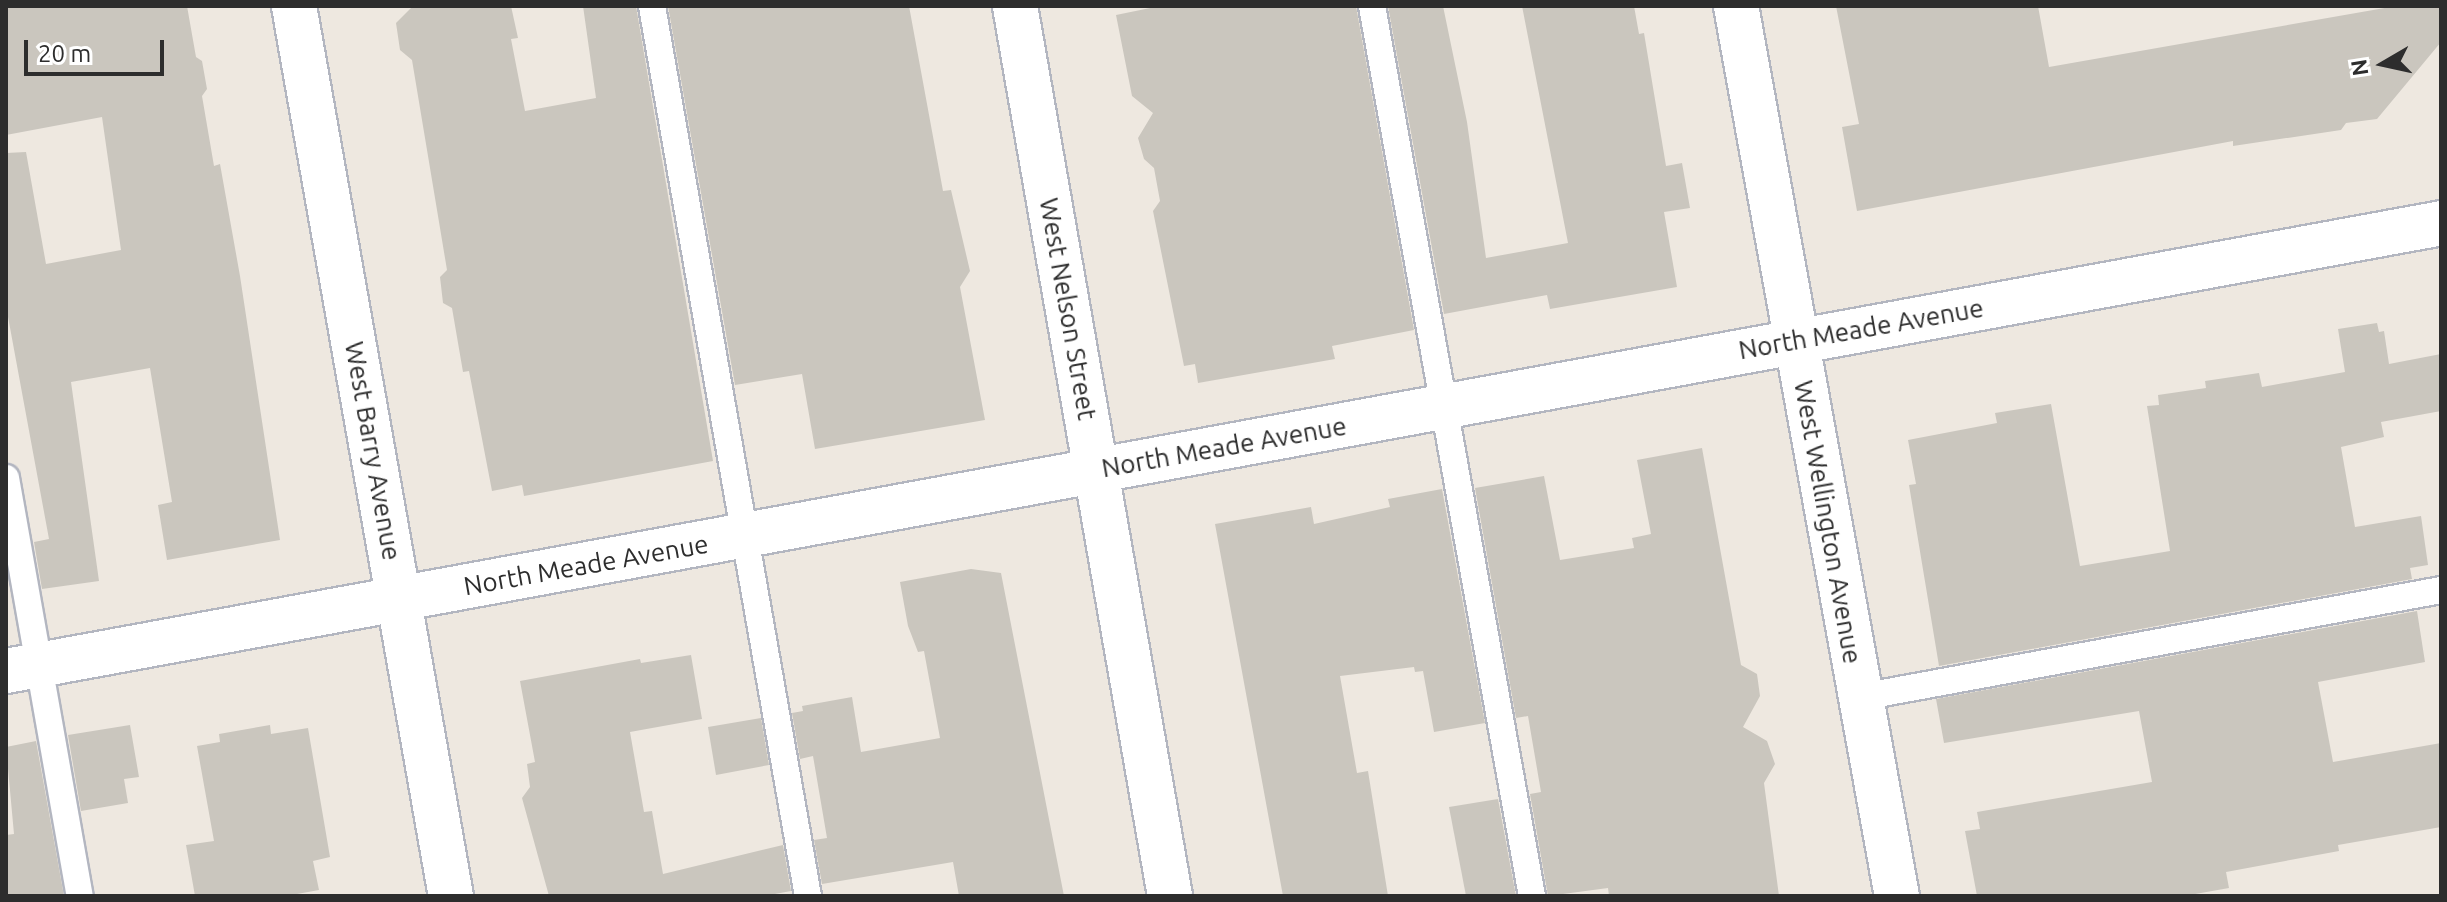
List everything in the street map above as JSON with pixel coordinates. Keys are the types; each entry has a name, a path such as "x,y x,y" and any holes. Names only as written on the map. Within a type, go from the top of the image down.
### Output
{"street":[{"name":"West Barry Avenue","path":"294,6 451,896"},
{"name":"West Nelson Street","path":"1015,6 1170,896"},
{"name":"West Wellington Avenue","path":"1736,6 1897,896"},
{"name":"North Meade Avenue","path":"23,668 2441,223"}],"lane":[{"path":"652,6 808,896"},
{"path":"1372,6 1532,896"},
{"path":"6,478 23,668 80,896"},
{"path":"1861,697 2441,590"}],"building":[{"path":"6,6 187,6 196,57 202,61 207,89 202,96 214,166 220,164 240,276 280,540 167,560 158,505 172,502 150,368 71,382 99,581 42,589 34,542 49,539 6,306 6,153 26,152 46,264 121,250 102,117 6,135"},
{"path":"413,6 511,6 518,38 511,39 525,111 596,98 583,6 636,6 713,461 524,496 522,485 492,491 469,371 463,372 452,308 443,303 440,277 447,270 412,60 400,50 396,23"},
{"path":"668,6 909,6 943,191 951,190 970,271 960,287 985,420 815,449 802,374 735,385"},
{"path":"1160,6 1356,6 1414,330 1332,346 1335,359 1198,383 1195,364 1184,366 1153,211 1160,201 1154,168 1144,159 1138,138 1153,113 1132,96 1116,15"},
{"path":"1388,6 1443,6 1467,122 1486,258 1568,243 1522,6 1634,6 1639,34 1644,33 1666,166 1682,163 1690,208 1664,212 1677,287 1550,309 1547,295 1444,314"},
{"path":"1836,6 2038,6 2049,67 2396,6 2441,6 2441,42 2377,119 2346,123 2341,130 2233,146 2233,141 1857,211 1842,127 1859,124"},
{"path":"2377,323 2379,332 2384,331 2389,364 2441,354 2441,411 2381,422 2384,437 2341,447 2355,527 2421,516 2428,565 2410,568 2412,579 1939,666 1909,485 1916,484 1908,440 1997,423 1995,413 2051,404 2080,566 2170,551 2147,406 2159,405 2158,395 2206,388 2205,381 2259,373 2262,387 2345,372 2338,329"},
{"path":"1702,448 1741,665 1757,674 1760,696 1743,727 1767,741 1775,764 1764,783 1779,896 1609,896 1608,888 1548,896 1530,794 1541,792 1528,716 1516,718 1475,488 1544,476 1560,560 1634,548 1632,538 1651,534 1637,460"},
{"path":"1442,489 1485,723 1434,732 1423,671 1415,672 1414,667 1340,676 1357,773 1368,771 1388,896 1283,896 1215,524 1311,507 1314,524 1390,507 1388,499"},
{"path":"971,569 1001,573 1064,896 959,896 953,862 822,884 814,840 827,838 813,756 800,759 792,713 803,711 802,706 852,697 861,752 940,738 924,651 918,652 908,626 900,582"},
{"path":"2417,611 2425,662 2318,682 2333,762 2441,743 2441,827 2338,845 2339,851 2226,872 2229,888 2184,896 1977,896 1965,831 1980,829 1977,812 2152,782 2139,711 1944,743 1936,699"},
{"path":"691,655 702,719 630,732 644,812 652,811 663,874 783,845 791,891 764,896 549,896 522,798 530,787 527,764 535,762 520,681 640,659 641,663"},
{"path":"761,718 769,765 716,775 708,727"},
{"path":"130,725 139,777 124,779 128,803 81,811 68,735"},
{"path":"270,725 271,734 308,728 330,857 313,861 319,890 286,896 195,896 186,845 214,841 197,746 220,742 219,734"},
{"path":"36,741 64,896 6,896 6,835 14,834 6,747"},
{"path":"1498,799 1516,896 1466,896 1449,807"}]}
